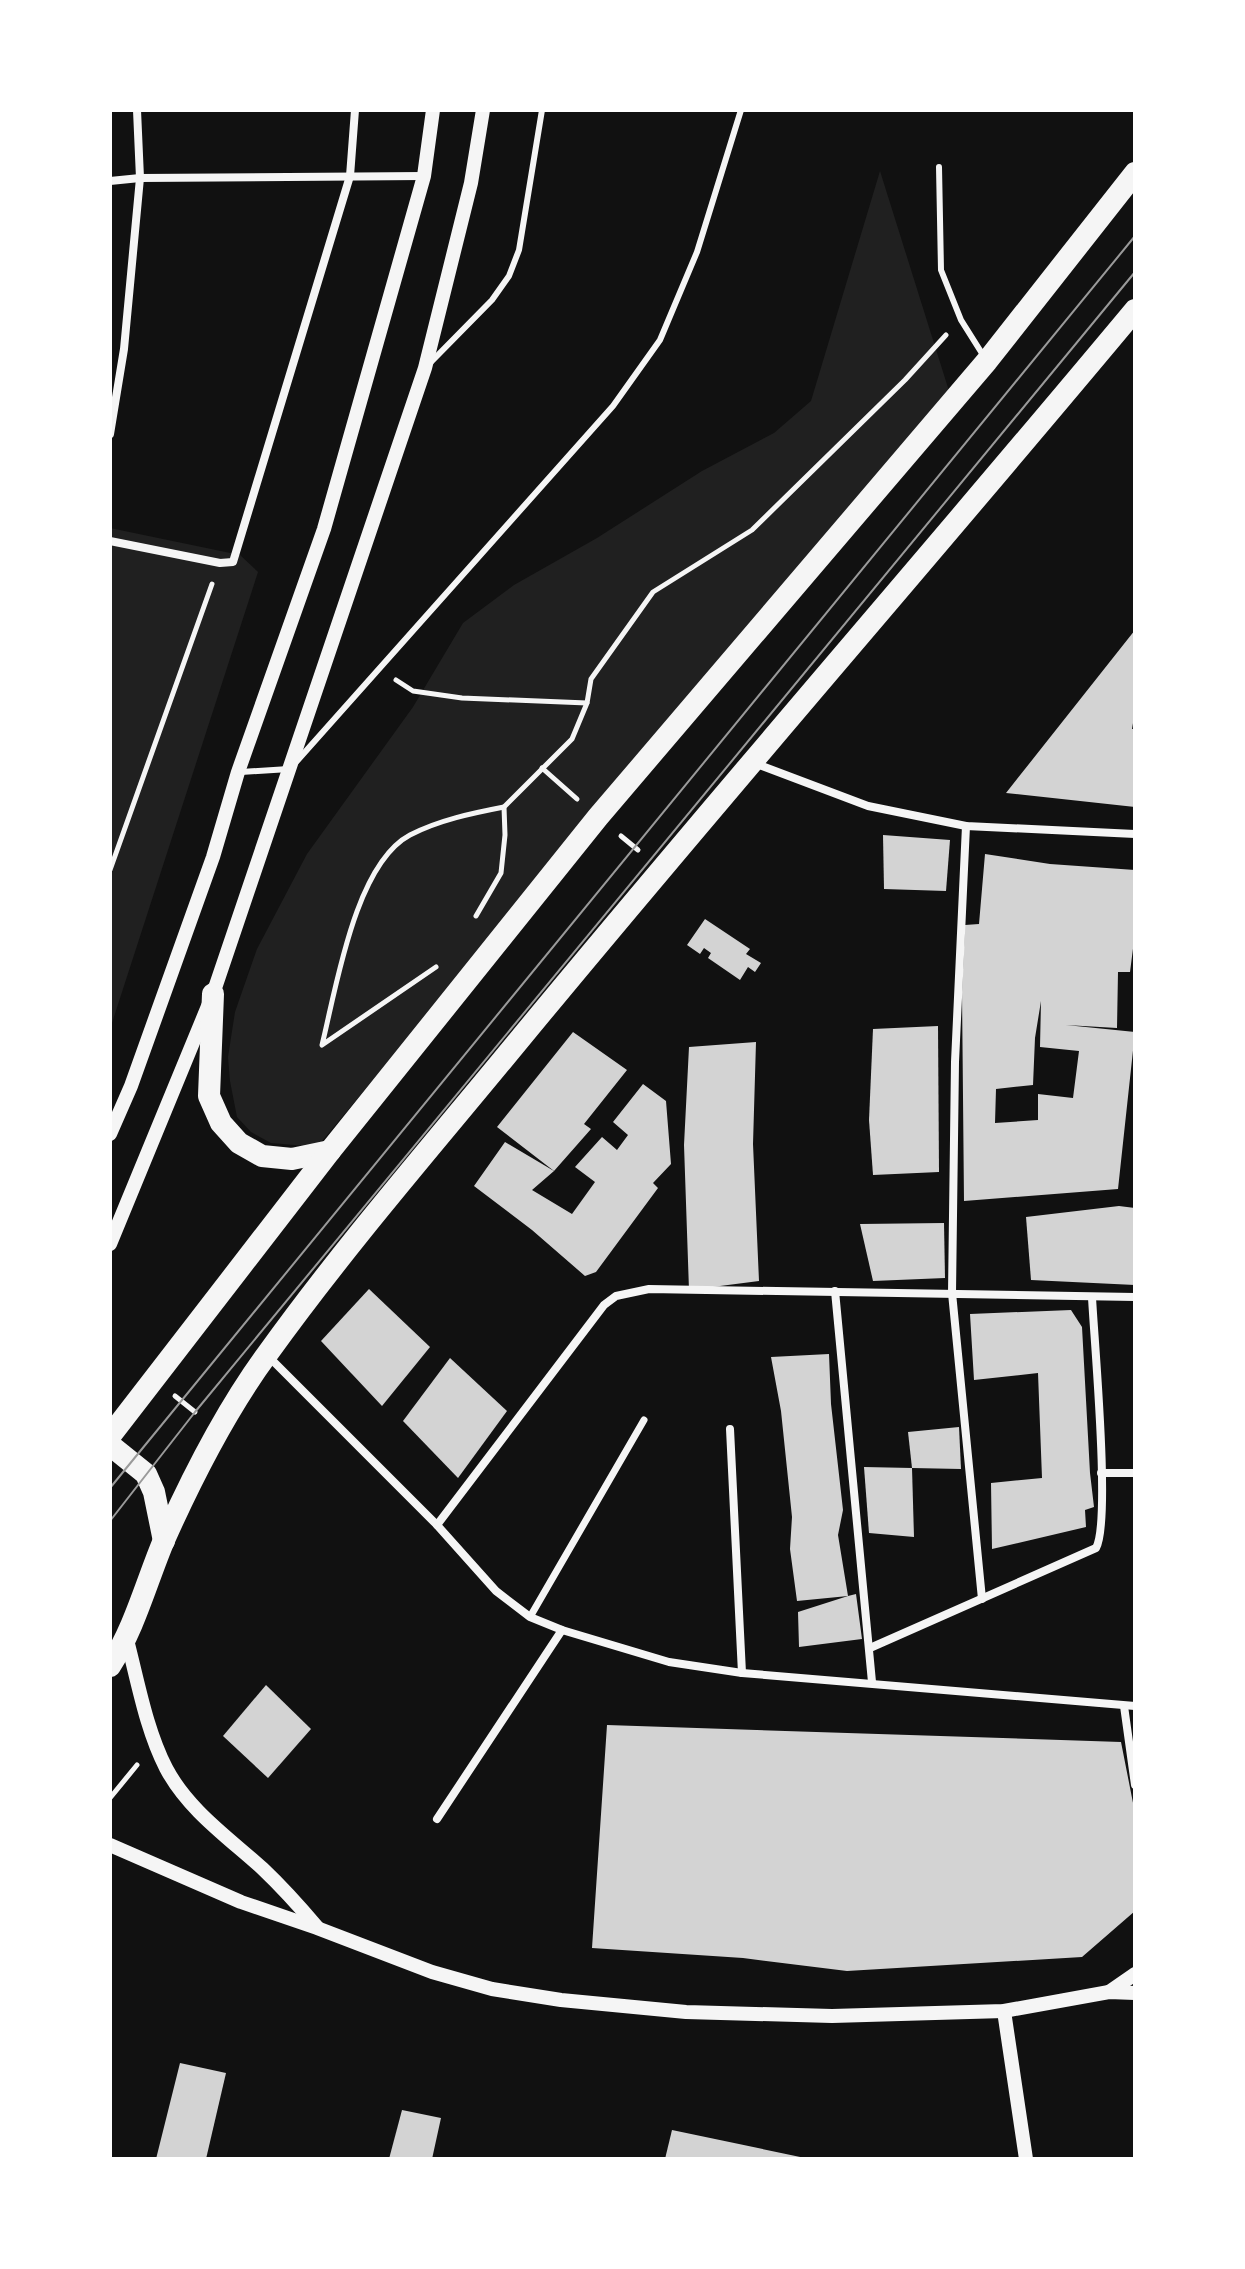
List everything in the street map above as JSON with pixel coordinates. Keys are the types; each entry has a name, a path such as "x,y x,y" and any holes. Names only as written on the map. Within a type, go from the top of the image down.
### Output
{"highway":[{"path":"110,1436 330,1151 598,817 987,361 1135,173"},
{"path":"110,1666 127,1640 164,1541 217,1430 267,1354 407,1177 661,868 1135,310"},
{"path":"213,994 209,1096 221,1123 239,1143 262,1156 292,1159 330,1151"},
{"path":"110,1445 146,1474 154,1492 164,1541"}],"street":[{"path":"110,434 124,349 140,178 137,110"},
{"path":"110,541 220,563 231,564 234,559 350,176 355,110"},
{"path":"110,1134 131,1086 208,871 238,772 324,529 424,176 433,110"},
{"path":"110,1244 213,994 425,368 471,183 483,110"},
{"path":"110,181 140,178 424,176"},
{"path":"753,763 868,806 966,826 1135,834"},
{"path":"966,826 955,1062 952,1293 982,1599"},
{"path":"437,1525 604,1305 616,1296 649,1289 1135,1297"},
{"path":"835,1291 872,1682"},
{"path":"870,1648 1096,1548 1101,1536 1101,1473 1092,1297"},
{"path":"267,1354 437,1525 496,1591 530,1617 562,1630 669,1662 742,1673 1135,1706"},
{"path":"530,1617 644,1420"},
{"path":"730,1429 742,1673"},
{"path":"1101,1473 1135,1473"},
{"path":"437,1819 562,1630"},
{"path":"127,1640 155,1742 166,1768 211,1825 295,1901 317,1928"},
{"path":"1124,1706 1135,1785"},
{"path":"110,1845 241,1902 432,1972 492,1989 561,2000 686,2012 832,2016 1004,2011 1109,1992 1135,1993"},
{"path":"1109,1992 1135,1974"},
{"path":"1004,2011 1026,2159"}],"lane":[{"path":"425,368 492,300 509,276 519,250 542,110"},
{"path":"238,772 289,770 613,406 660,340 697,252 741,110"},
{"path":"939,167 941,270 961,320 987,361"}],"path":[{"path":"436,967 322,1045 360,900 387,853 409,835 464,815 504,807 572,739 587,703 591,679 653,592 752,530 905,380 961,320"},
{"path":"110,870 220,563"},
{"path":"379,668 413,691 462,698 587,703"},
{"path":"542,768 661,868"},
{"path":"471,925 501,873 504,807"},
{"path":"110,1798 155,1742"}],"shaded area":[{"path":"880,171 949,391 317,1147 271,1143 251,1132 237,1117 230,1081 228,1057 235,1012 257,949 307,854 413,707 463,623 514,585 597,538 702,471 774,433 811,401"},
{"path":"110,528 240,555 258,572 110,1029"}],"building":[{"path":"1135,630 1135,711 1132,729 1135,729 1135,807 1006,793"},
{"path":"883,835 950,840 946,891 884,889"},
{"path":"985,854 1050,864 1135,870 1135,933 1130,972 1118,972 1117,1028 1066,1025 1135,1032 1118,1189 964,1201 962,992 965,925 979,924","holes":["1041,1001 1040,1047 1079,1051 1073,1098 1038,1094 1038,1120 995,1123 996,1089 1033,1085 1035,1038"]},
{"path":"705,919 750,949 746,954 761,963 755,972 748,967 740,980 708,958 711,953 704,948 700,954 687,945"},
{"path":"938,1026 939,1172 873,1175 869,1120 873,1029"},
{"path":"573,1032 627,1070 584,1124 591,1129 554,1171 497,1127"},
{"path":"756,1042 753,1144 759,1281 689,1290 684,1145 689,1047"},
{"path":"643,1084 666,1101 671,1164 653,1183 658,1188 596,1272 585,1276 474,1186 505,1142 554,1171 532,1190 572,1214 595,1182 575,1167 602,1137 617,1150 628,1135 613,1122"},
{"path":"1119,1206 1135,1208 1135,1285 1031,1280 1026,1217"},
{"path":"944,1223 945,1278 873,1281 860,1224"},
{"path":"369,1289 430,1347 382,1406 321,1341"},
{"path":"1071,1310 1082,1327 1094,1507 1085,1510 1086,1527 992,1549 991,1483 1042,1478 1038,1373 974,1380 970,1314"},
{"path":"829,1354 831,1404 843,1510 838,1535 848,1596 797,1601 790,1549 792,1517 781,1411 771,1357"},
{"path":"450,1358 507,1411 458,1478 403,1421"},
{"path":"959,1427 961,1469 912,1468 908,1432"},
{"path":"864,1467 912,1468 914,1537 869,1533"},
{"path":"856,1594 862,1639 799,1647 798,1612"},
{"path":"266,1685 311,1729 268,1778 223,1736"},
{"path":"607,1725 1121,1742 1135,1813 1135,1911 1082,1957 847,1971 743,1958 592,1948"},
{"path":"180,2063 226,2073 206,2159 156,2159"},
{"path":"402,2110 441,2118 432,2159 389,2159"},
{"path":"672,2130 805,2158 805,2159 665,2159"}],"tram line":[{"path":"110,1488 1135,236"},
{"path":"110,1521 195,1412 1135,272"}]}
